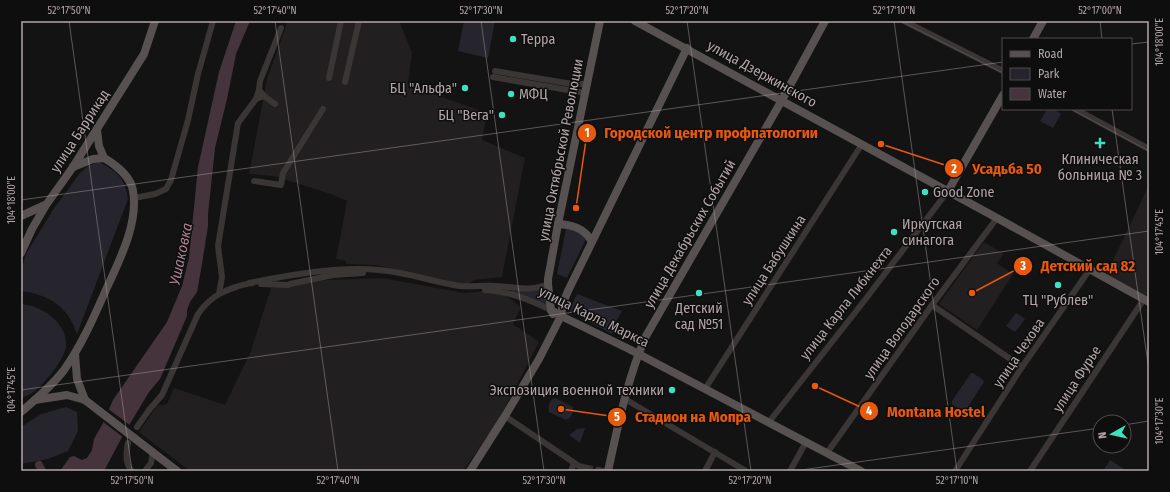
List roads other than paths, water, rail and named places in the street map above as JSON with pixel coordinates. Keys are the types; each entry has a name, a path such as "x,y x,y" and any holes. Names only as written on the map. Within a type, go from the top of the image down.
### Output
{"main road":[{"name":"улица Баррикад","path":"21,253 32,229 46,205 73,167 144,54 156,21"},
{"name":"улица Октябрьской Революции","path":"556,327 556,319 552,310 548,284 558,224 600,21"},
{"name":"улица Дзержинского","path":"635,21 782,100 1146,301"},
{"name":"улица Декабрьских Событий","path":"608,471 625,399 638,354 646,336 782,100 825,21"},
{"path":"1034,38 1043,21"},
{"path":"470,471 505,416 556,327 561,316 563,303 592,240 687,48"},
{"name":"улица Карла Либкнехта","path":"948,191 1002,97"},
{"path":"24,410 61,373 75,353 87,331 118,263 130,229 134,205 131,185 126,176 104,158 99,146 97,130"},
{"path":"73,167 92,159 104,158"},
{"path":"21,216 46,205"},
{"path":"558,224 577,228 586,233 592,240"},
{"path":"550,301 554,306 563,303"},
{"name":"улица Карла Маркса","path":"552,310 862,471"},
{"path":"75,353 77,379 85,400"},
{"path":"35,400 65,396 73,396 85,400 177,471"}],"street":[{"path":"134,198 155,194 166,189 171,180 213,21"},
{"path":"329,78 341,21"},
{"path":"345,82 359,21"},
{"path":"904,21 1002,70"},
{"path":"219,294 222,277 218,246 238,123 256,99 260,82 281,28"},
{"path":"495,70 572,84 587,84"},
{"path":"493,77 585,93"},
{"path":"258,90 275,104"},
{"path":"256,99 264,96"},
{"path":"1077,110 1149,149"},
{"path":"254,181 280,185 283,173 322,111"},
{"name":"улица Бабушкина","path":"705,390 862,144"},
{"name":"улица Карла Либкнехта","path":"768,422 948,191"},
{"name":"улица Володарского","path":"827,453 932,305 997,218"},
{"path":"137,427 148,410 162,395 198,314 205,304 213,297 248,281 256,282 288,276 360,269 380,270 461,286 496,286 525,289 538,288 548,284"},
{"name":"улица Чехова","path":"955,471 1022,367 1090,269"},
{"name":"улица Карла Маркса","path":"248,281 289,284 333,275 366,273 392,275 456,287 495,290 528,299 552,310"},
{"path":"288,276 292,278 293,281 289,284"},
{"name":"улица Фурье","path":"1030,471 1146,301"},
{"path":"932,305 1022,367"},
{"path":"625,399 746,471"},
{"path":"505,416 574,463 587,468"},
{"path":"790,471 806,442"},
{"path":"128,443 127,460 128,466 132,471"},
{"path":"145,471 151,463 152,452"},
{"path":"704,471 715,452"},
{"path":"571,471 574,463"}],"water":[{"name":"Ушаковка","path":"236,21 250,21 236,54 215,148 208,226 197,292 190,302 187,310 187,316 160,379 149,392 104,471 60,471 70,457 74,456 82,460 87,458 92,450 94,439 113,400 167,322 182,286 189,258 198,167 219,72"}],"waterway":[{"path":"39,465 42,471"}],"tunnel":[{"path":"587,468 598,470"}],"tram line":[{"path":"901,21 1002,72"},
{"path":"1073,110 1149,151"}],"place":[{"name":"Терра","path":"513,39"},
{"name":"БЦ \"Альфа\"","path":"465,88"},
{"name":"МФЦ","path":"511,94"},
{"name":"БЦ \"Вега\"","path":"502,115"},
{"name":"Клиническая больница № 3","path":"1100,143"},
{"name":"Усадьба 50","path":"881,144"},
{"name":"Good Zone","path":"925,192"},
{"name":"Городской центр профпатологии","path":"576,208"},
{"name":"Иркутская синагога","path":"894,232"},
{"name":"ТЦ \"Рублев\"","path":"1058,285"},
{"name":"Детский сад №51","path":"699,293"},
{"name":"Детский сад 82","path":"972,293"},
{"name":"Montana Hostel","path":"815,386"},
{"name":"Экспозиция военной техники","path":"672,390"},
{"name":"Стадион на Мопра","path":"561,409"}]}
